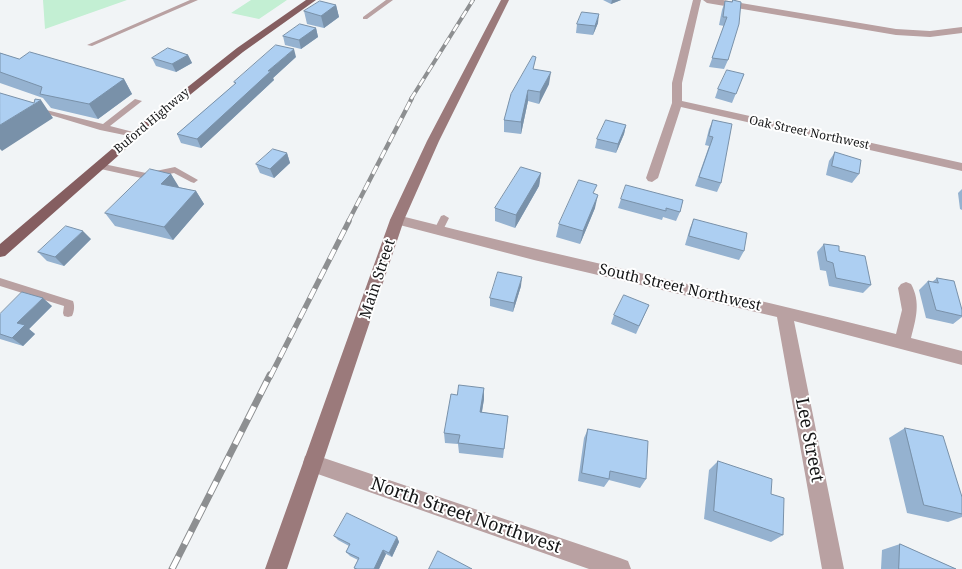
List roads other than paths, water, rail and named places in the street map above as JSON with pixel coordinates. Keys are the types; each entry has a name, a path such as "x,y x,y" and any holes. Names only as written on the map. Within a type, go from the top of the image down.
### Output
{"main road":[{"name":"Buford Highway","path":"0,252 134,136 240,50 312,0"}],"street":[{"name":"Main Street","path":"276,569 397,220 433,141 505,0"},
{"path":"652,178 676,104 677,83 697,0"},
{"path":"706,0 896,32 930,34 962,30"},
{"name":"Oak Street Northwest","path":"676,104 962,166"},
{"name":"South Street Northwest","path":"397,220 441,224 534,255 784,312 962,358"},
{"path":"902,342 910,310 906,288"},
{"name":"Lee Street","path":"784,312 833,569"},
{"name":"North Street Northwest","path":"312,463 620,569"}],"lane":[{"path":"90,45 196,0"},
{"path":"365,18 390,0"},
{"path":"103,128 138,101"},
{"path":"32,108 134,136"},
{"path":"99,166 146,176 175,170 194,180"},
{"path":"0,282 69,304 68,313"}],"railway":[{"path":"411,99 473,0"},
{"path":"348,222 412,98"},
{"path":"270,377 349,221"},
{"path":"172,569 270,375"}]}
